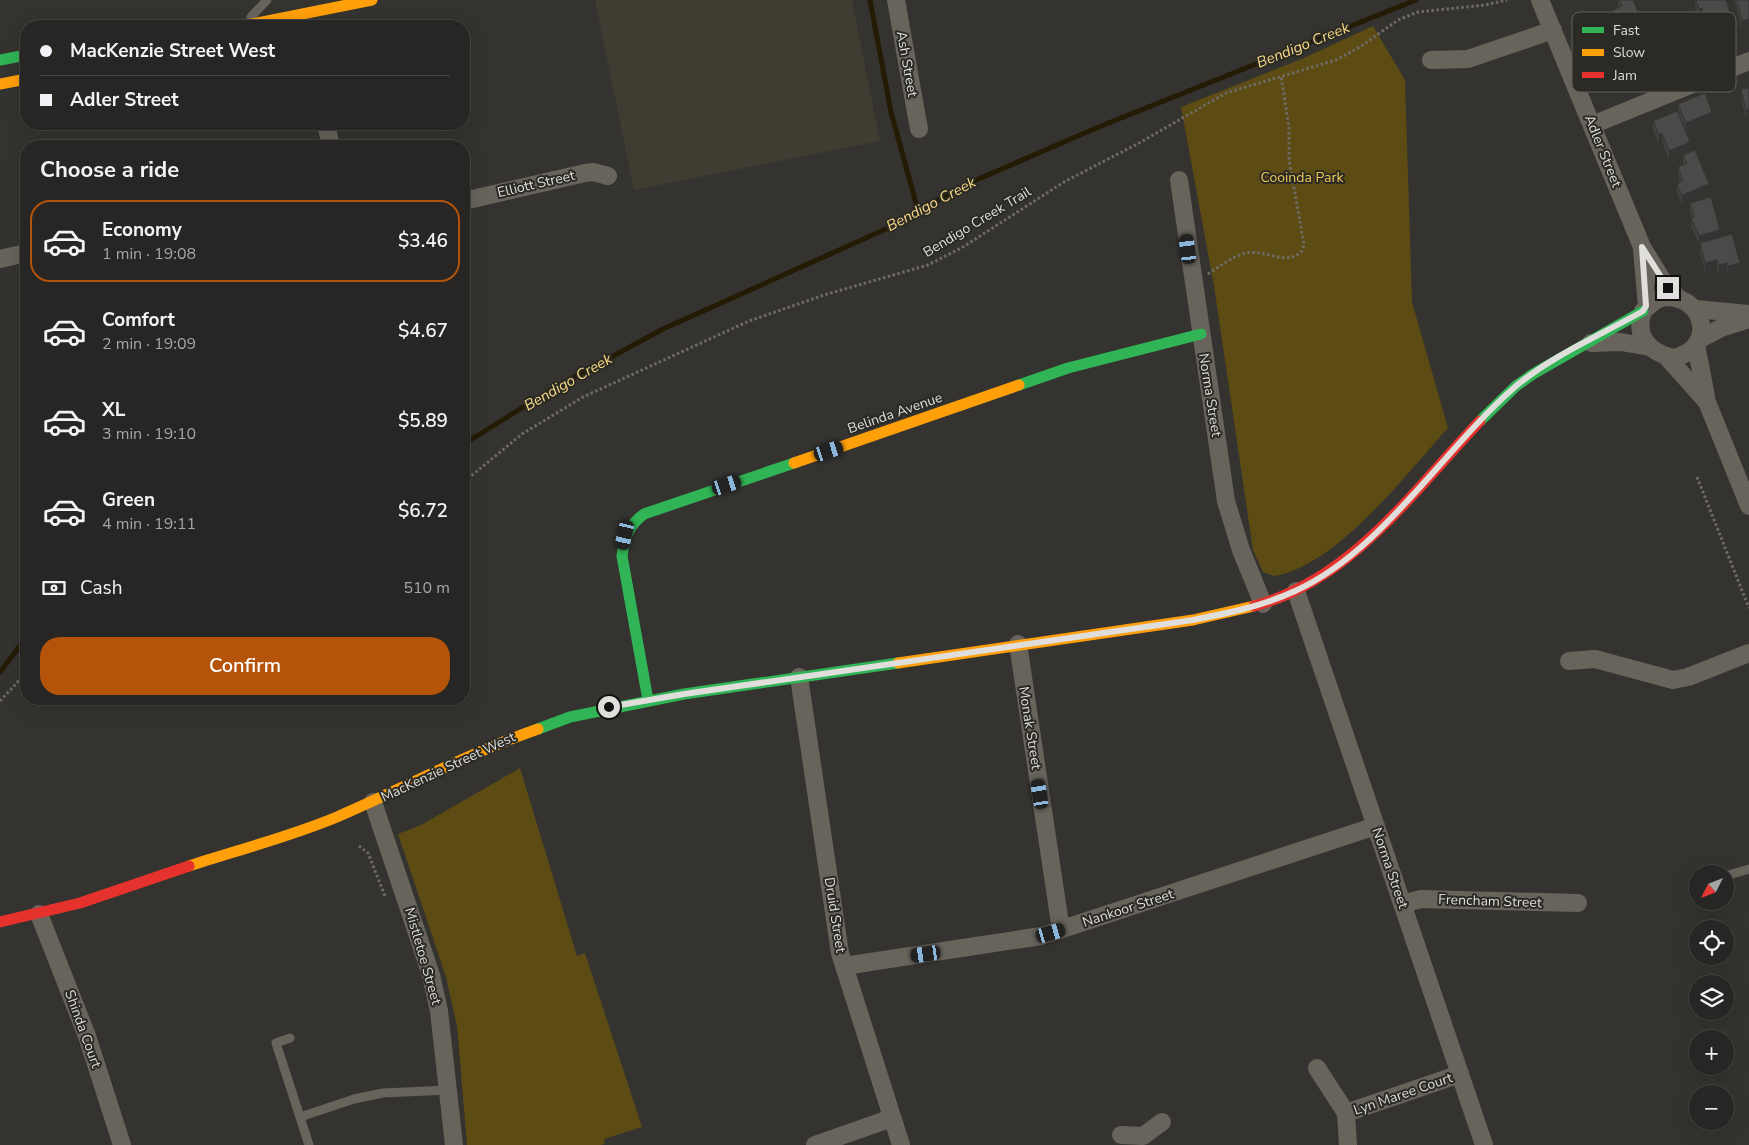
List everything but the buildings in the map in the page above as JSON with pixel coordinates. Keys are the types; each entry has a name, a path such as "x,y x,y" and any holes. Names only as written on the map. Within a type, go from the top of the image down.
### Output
{"main road":[{"path":"283,20 324,14 372,0"},
{"path":"0,60 20,56"},
{"path":"0,84 20,80"},
{"name":"MacKenzie Street West","path":"0,922 39,914 104,895 310,826 372,802 486,746 570,716 648,700 1018,644 1193,620 1263,604 1296,591 1333,568 1372,536 1478,423 1517,386 1553,360 1587,343 1645,309"},
{"name":"Belinda Avenue","path":"648,700 622,556 625,535 630,526 644,514 934,416 1068,368 1151,345 1200,334"}],"street":[{"name":"Ash Street","path":"896,0 919,129"},
{"name":"Adler Street","path":"1540,0 1572,76"},
{"path":"1431,60 1468,59 1553,30"},
{"path":"1736,66 1749,61"},
{"name":"Adler Street","path":"1578,92 1642,247 1661,278 1677,297"},
{"path":"1592,125 1673,92"},
{"name":"Elliott Street","path":"470,200 585,173 593,172 608,176"},
{"name":"Norma Street","path":"1179,180 1200,334 1226,501 1241,550 1263,604"},
{"name":"Adler Street","path":"1642,247 1645,309"},
{"path":"0,259 20,254"},
{"path":"1707,402 1666,356 1650,347 1644,340 1639,329 1645,309 1665,297 1677,297 1696,310 1749,314"},
{"path":"1696,310 1702,324 1698,342 1707,402 1749,506"},
{"path":"1666,356 1680,357 1698,342 1721,328 1749,318"},
{"name":"MacKenzie Street West","path":"1587,343 1621,342 1650,347"},
{"name":"Norma Street","path":"1296,591 1484,1145"},
{"name":"Monak Street","path":"1018,644 1061,930"},
{"path":"1569,661 1595,658 1673,680 1688,677 1749,653"},
{"name":"Druid Street","path":"799,677 837,937 844,966 901,1145"},
{"name":"Mistletoe Street","path":"372,802 430,975 439,1010 454,1145"},
{"name":"Nankoor Street","path":"844,966 1022,940 1061,930 1376,826"},
{"name":"Frencham Street","path":"1402,904 1421,899 1578,903"},
{"name":"Shinda Court","path":"39,914 87,1036 122,1145"},
{"name":"Lyn Maree Court","path":"1318,1068 1346,1113 1348,1145"},
{"name":"Lyn Maree Court","path":"1346,1113 1460,1074"},
{"path":"815,1145 892,1118"},
{"path":"1120,1135 1146,1140 1162,1122"}],"lane":[{"path":"248,20 268,0"},
{"path":"1734,873 1749,869"},
{"path":"290,1038 276,1043 309,1145"},
{"path":"300,1117 354,1098 383,1093 449,1090"}],"path":[{"name":"Bendigo Creek Trail","path":"470,477 522,434 583,397 708,337 749,320 815,297 928,265 963,247 1064,182 1141,142 1234,89 1348,54 1398,20 1418,12 1485,5 1508,0"},
{"path":"1193,283 1243,254 1254,252 1282,258 1292,258 1302,251 1304,244 1289,160 1289,128 1281,76"},
{"path":"1697,477 1749,608"},
{"path":"0,701 20,679"},
{"path":"359,846 368,853 387,900"}],"shaded area":[{"path":"595,0 852,0 880,141 634,190"}],"green space":[{"name":"Cooinda Park","path":"1373,26 1405,80 1412,302 1448,428 1369,516 1346,537 1322,555 1298,569 1274,576 1263,572 1253,550 1214,286 1181,107 1304,58"},
{"path":"520,768 577,956 585,953 642,1127 604,1139 605,1144 467,1145 457,1026 446,977 398,834 421,825"}],"waterway":[{"path":"870,0 891,112 918,211"},
{"name":"Bendigo Creek","path":"470,440 554,388 663,329 886,229 967,184 1101,126 1416,0"},
{"name":"Bendigo Creek","path":"0,672 20,646"}],"traffic: fast":[{"path":"0,60 20,56"},
{"path":"1480,421 1516,386 1533,374 1643,311"},
{"path":"1019,385 1068,368 1201,334"},
{"path":"648,700 622,556 624,543 631,527 644,514 794,463"},
{"path":"538,729 570,717 684,694 898,663"}],"traffic: slow":[{"path":"272,20 372,0"},
{"path":"0,84 20,80"},
{"path":"794,463 1019,385"},
{"path":"898,663 1193,620 1254,606"},
{"path":"189,866 282,837 337,817 512,738 538,729"}],"traffic: jam":[{"path":"1254,606 1289,593 1322,576 1351,554 1379,530 1480,421"},
{"path":"0,922 80,903 189,866"}],"route":[{"path":"609,707 1018,644 1193,620 1242,610 1280,598 1308,585 1356,551 1388,520 1478,423 1535,371 1643,311 1646,306 1642,247 1668,288"}]}
